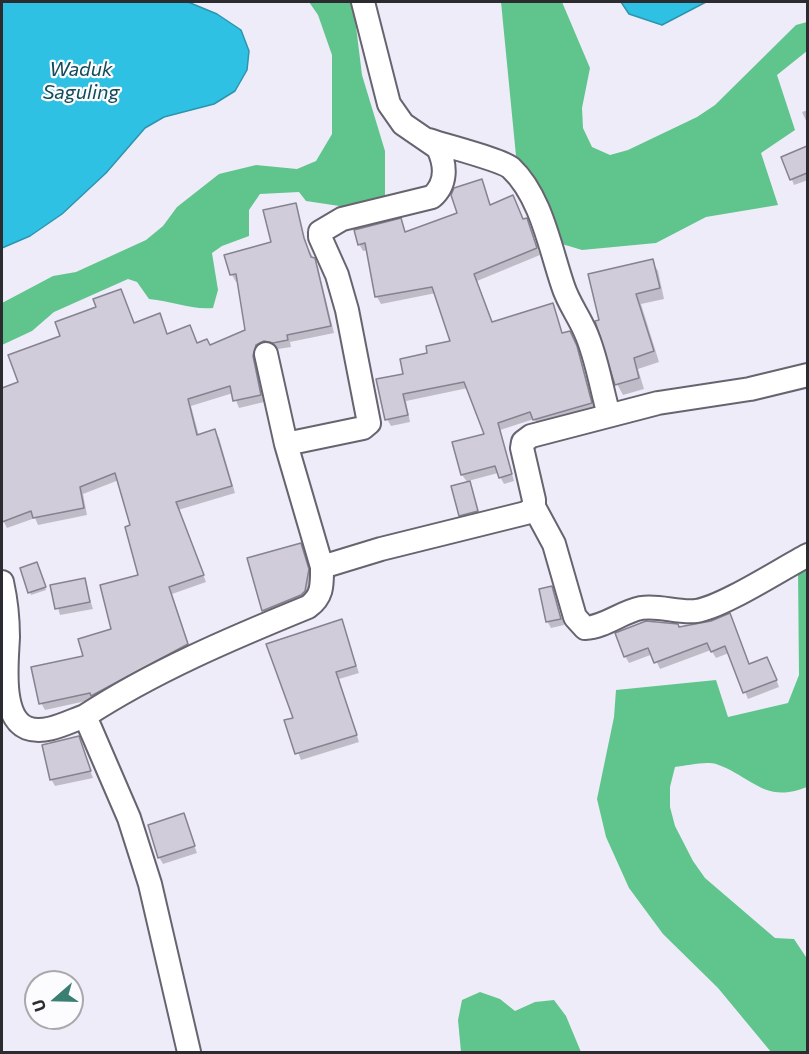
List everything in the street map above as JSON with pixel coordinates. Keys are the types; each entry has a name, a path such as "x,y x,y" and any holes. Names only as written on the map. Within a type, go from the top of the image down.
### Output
{"street":[{"path":"286,444 363,428 369,423 347,310 337,275 320,237 320,232 342,219 432,198 441,190 444,167 438,148 402,124 389,104 363,2"},
{"path":"429,140 470,154 498,160 510,167 523,182 534,204 563,288 586,332 609,415"},
{"path":"2,582 6,599 7,693 16,720 26,728 38,729 54,728 85,716 117,695 167,669 308,607 318,600 322,589 322,567 286,444 266,354"},
{"path":"807,375 750,389 658,403 609,415 538,433 523,442 522,447 534,507 554,544 575,617 585,628 594,628 629,611 644,608 682,612 711,607 807,555"},
{"path":"322,567 381,549 520,516 534,507"},
{"path":"85,716 129,818 150,885 189,1053"}],"green space":[{"path":"309,2 353,2 362,75 385,151 385,198 346,207 306,201 299,192 260,194 249,210 249,236 222,246 212,253 218,290 213,308 197,308 149,299 137,282 128,279 54,312 32,331 2,345 2,303 53,276 76,272 146,240 163,226 177,207 219,174 256,165 297,169 316,161 332,134 332,55 318,15"},
{"path":"501,2 562,2 590,68 582,108 583,128 592,147 610,155 628,150 697,117 715,105 796,25 807,22 807,51 777,75 795,130 761,153 778,205 706,217 656,243 582,250 562,244 538,183 516,156"},
{"path":"807,565 807,787 792,791 769,791 729,769 706,763 675,767 670,787 670,807 675,826 693,861 705,878 775,938 794,939 808,960 807,1052 771,1052 718,988 663,934 629,888 606,837 597,799 614,717 616,690 716,680 728,717 788,703 799,675 798,570"},
{"path":"480,992 500,999 515,1011 535,1002 554,1000 566,1016 581,1052 461,1052 458,1020 462,1000"}],"water":[{"name":"Waduk Saguling","path":"2,2 188,2 217,14 241,30 249,51 247,70 235,91 214,104 164,117 145,128 106,173 62,214 30,236 2,248"},
{"path":"621,2 706,2 662,25 629,14"}],"building":[{"path":"807,146 807,173 790,180 781,157"},
{"path":"482,179 490,205 513,195 523,219 527,218 537,248 474,274 492,322 553,303 562,333 570,331 577,346 592,403 533,420 530,412 498,423 512,474 499,478 495,466 461,475 452,442 484,434 464,382 403,394 408,415 385,420 376,379 403,374 400,359 427,353 426,346 450,341 432,287 375,297 365,243 358,245 354,230 401,218 405,232 457,213 451,195 454,188"},
{"path":"296,203 304,238 311,257 315,258 331,326 287,335 288,340 273,343 264,341 256,345 253,356 261,395 233,401 230,386 188,399 197,435 215,429 232,486 176,502 204,575 169,587 188,644 91,696 90,693 39,704 31,667 83,656 78,639 111,629 100,585 138,575 125,527 130,525 115,473 80,487 84,508 33,518 31,511 2,522 2,388 18,382 8,355 60,336 55,322 96,307 93,299 121,289 134,323 160,313 167,334 190,325 197,343 207,339 210,345 245,330 236,274 230,275 224,255 271,242 263,210"},
{"path":"653,259 660,288 636,294 654,351 634,358 639,378 615,385 595,321 599,320 588,274"},
{"path":"470,481 478,511 459,516 451,486"},
{"path":"301,543 309,569 305,591 301,595 262,611 247,558"},
{"path":"37,562 46,587 28,593 20,568"},
{"path":"85,578 90,602 55,609 50,585"},
{"path":"552,586 561,619 546,622 539,589"},
{"path":"730,613 749,664 767,657 777,680 743,693 725,646 711,652 707,643 654,663 648,648 624,657 615,633 646,621 678,624 679,627 711,621"},
{"path":"342,619 356,666 336,672 357,735 295,754 284,720 293,718 266,644"},
{"path":"79,736 91,771 50,780 42,745"},
{"path":"184,813 195,846 158,858 148,825"}]}
